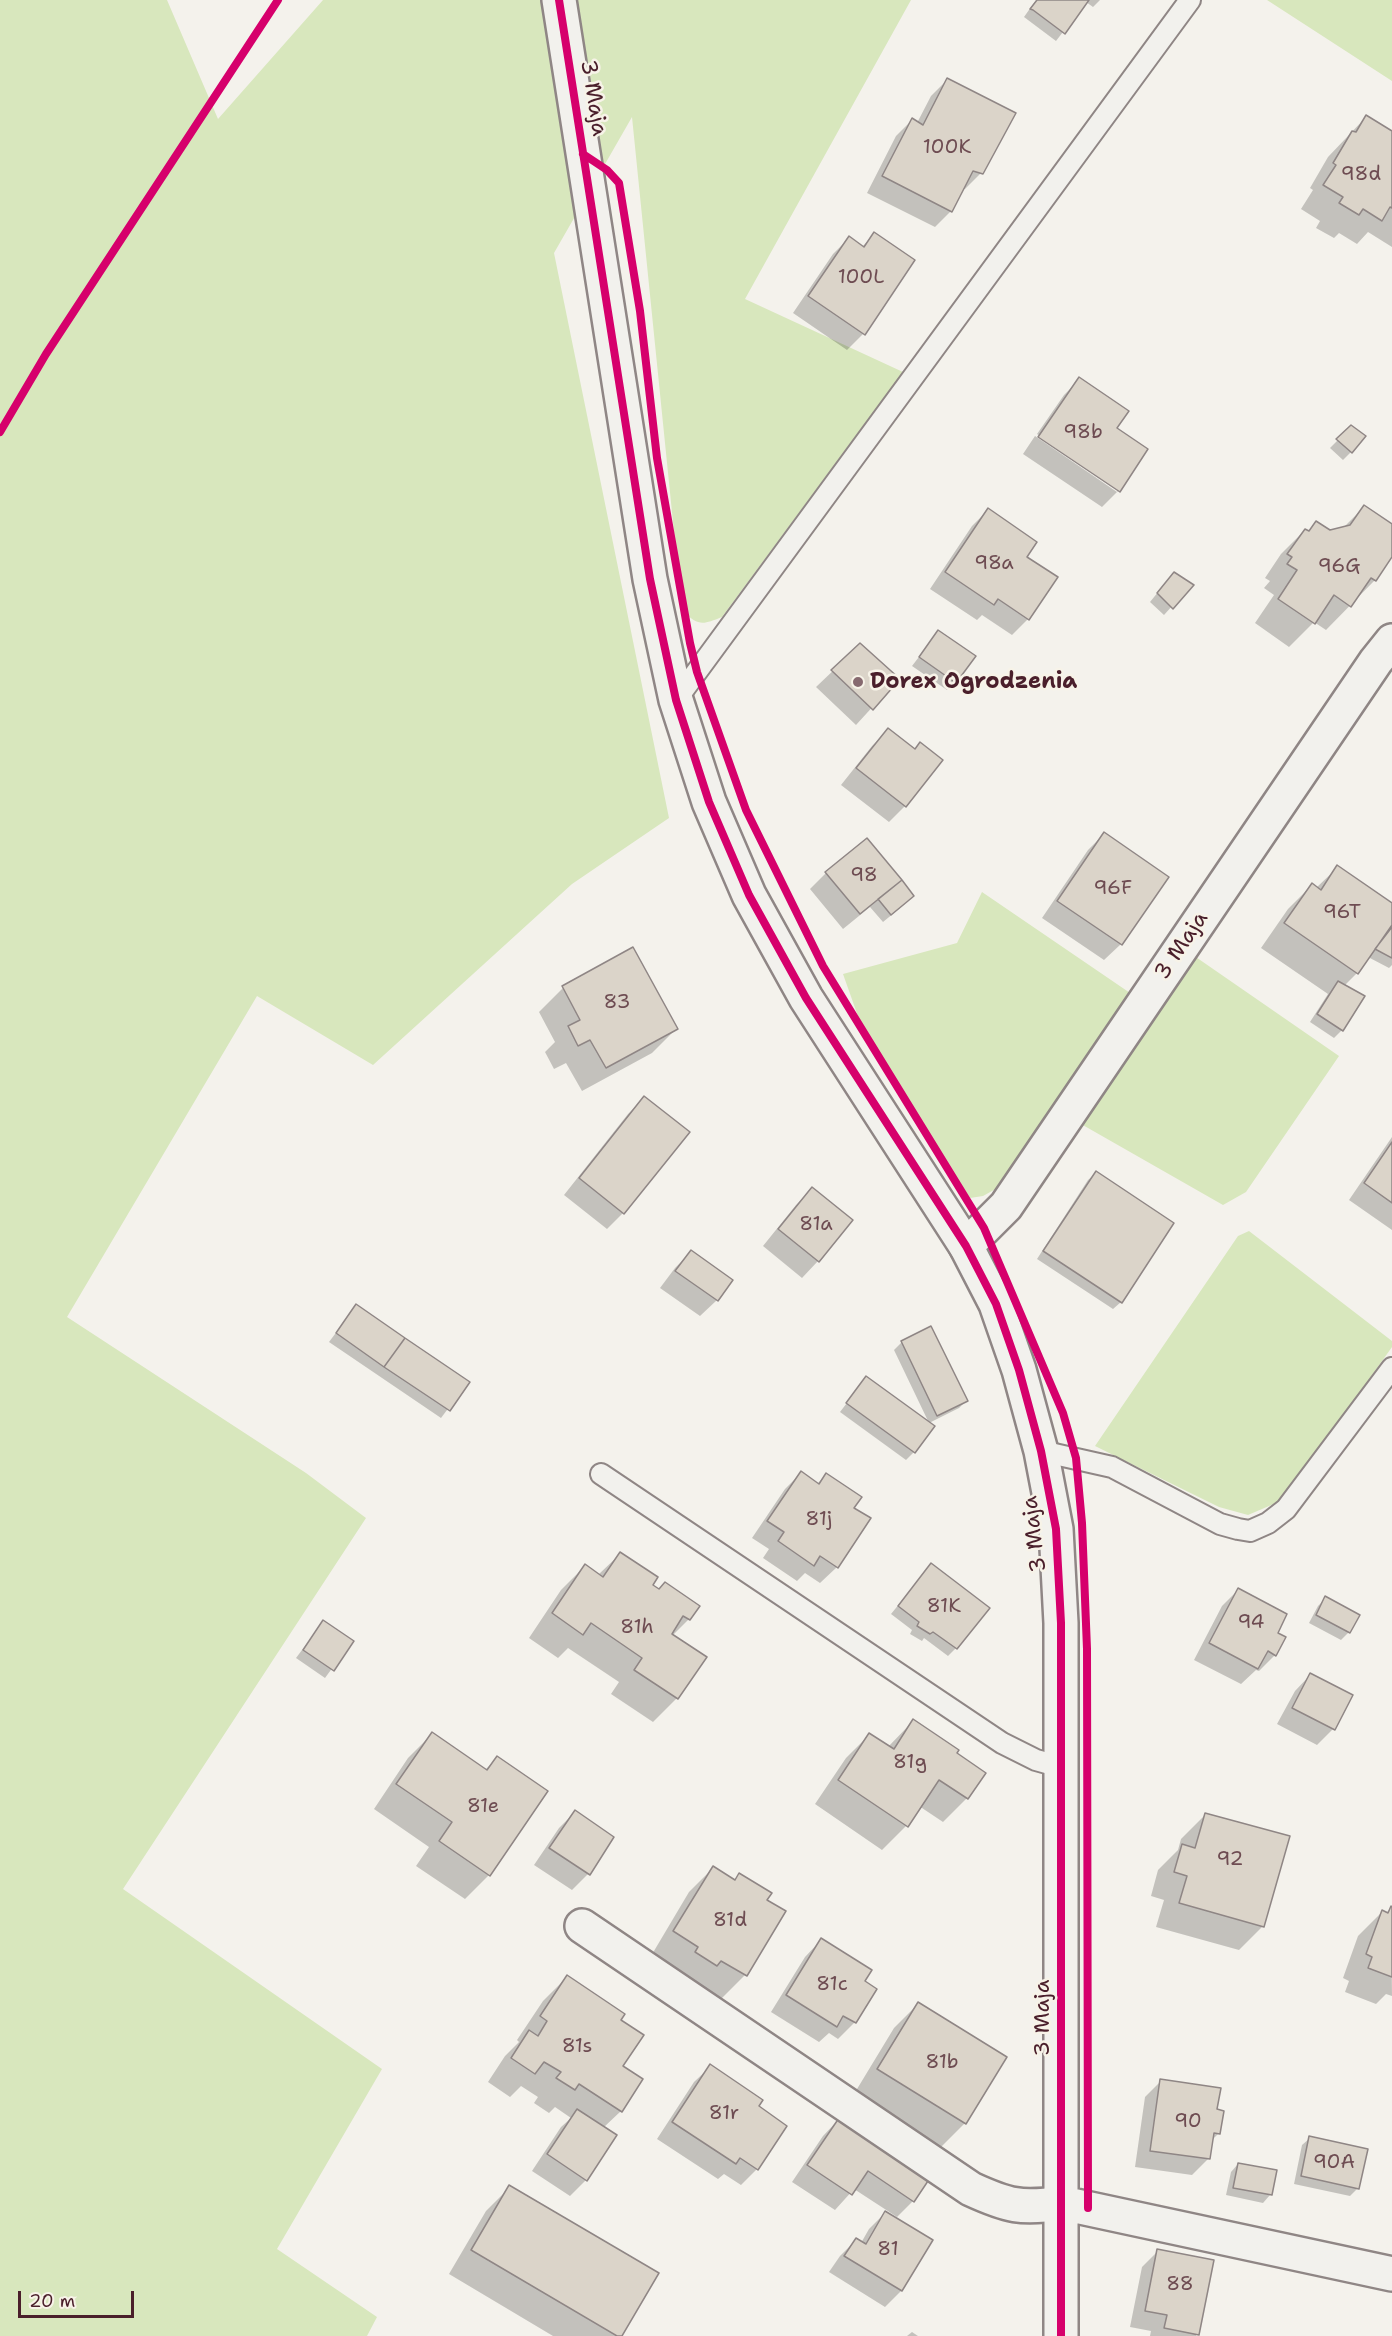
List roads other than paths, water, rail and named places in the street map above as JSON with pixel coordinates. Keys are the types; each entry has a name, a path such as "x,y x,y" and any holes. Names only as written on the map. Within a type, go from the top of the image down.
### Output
{"street":[{"name":"3 Maja","path":"559,0 648,567 676,700 709,802 749,895 806,998 966,1246 996,1304 1019,1370 1041,1450 1056,1540 1061,1623 1061,2336"},
{"name":"3 Maja","path":"966,1246 1006,1206 1392,640"},
{"path":"582,1926 971,2189 1003,2204 1030,2207 1062,2203 1392,2274"}],"lane":[{"path":"676,700 1190,0"},
{"path":"1041,1450 1112,1467 1220,1524 1250,1531 1268,1523 1286,1509 1392,1368"},
{"path":"601,1474 1002,1743 1036,1760 1061,1767"}],"place":[{"name":"Dorex Ogrodzenia","path":"858,682"}]}
